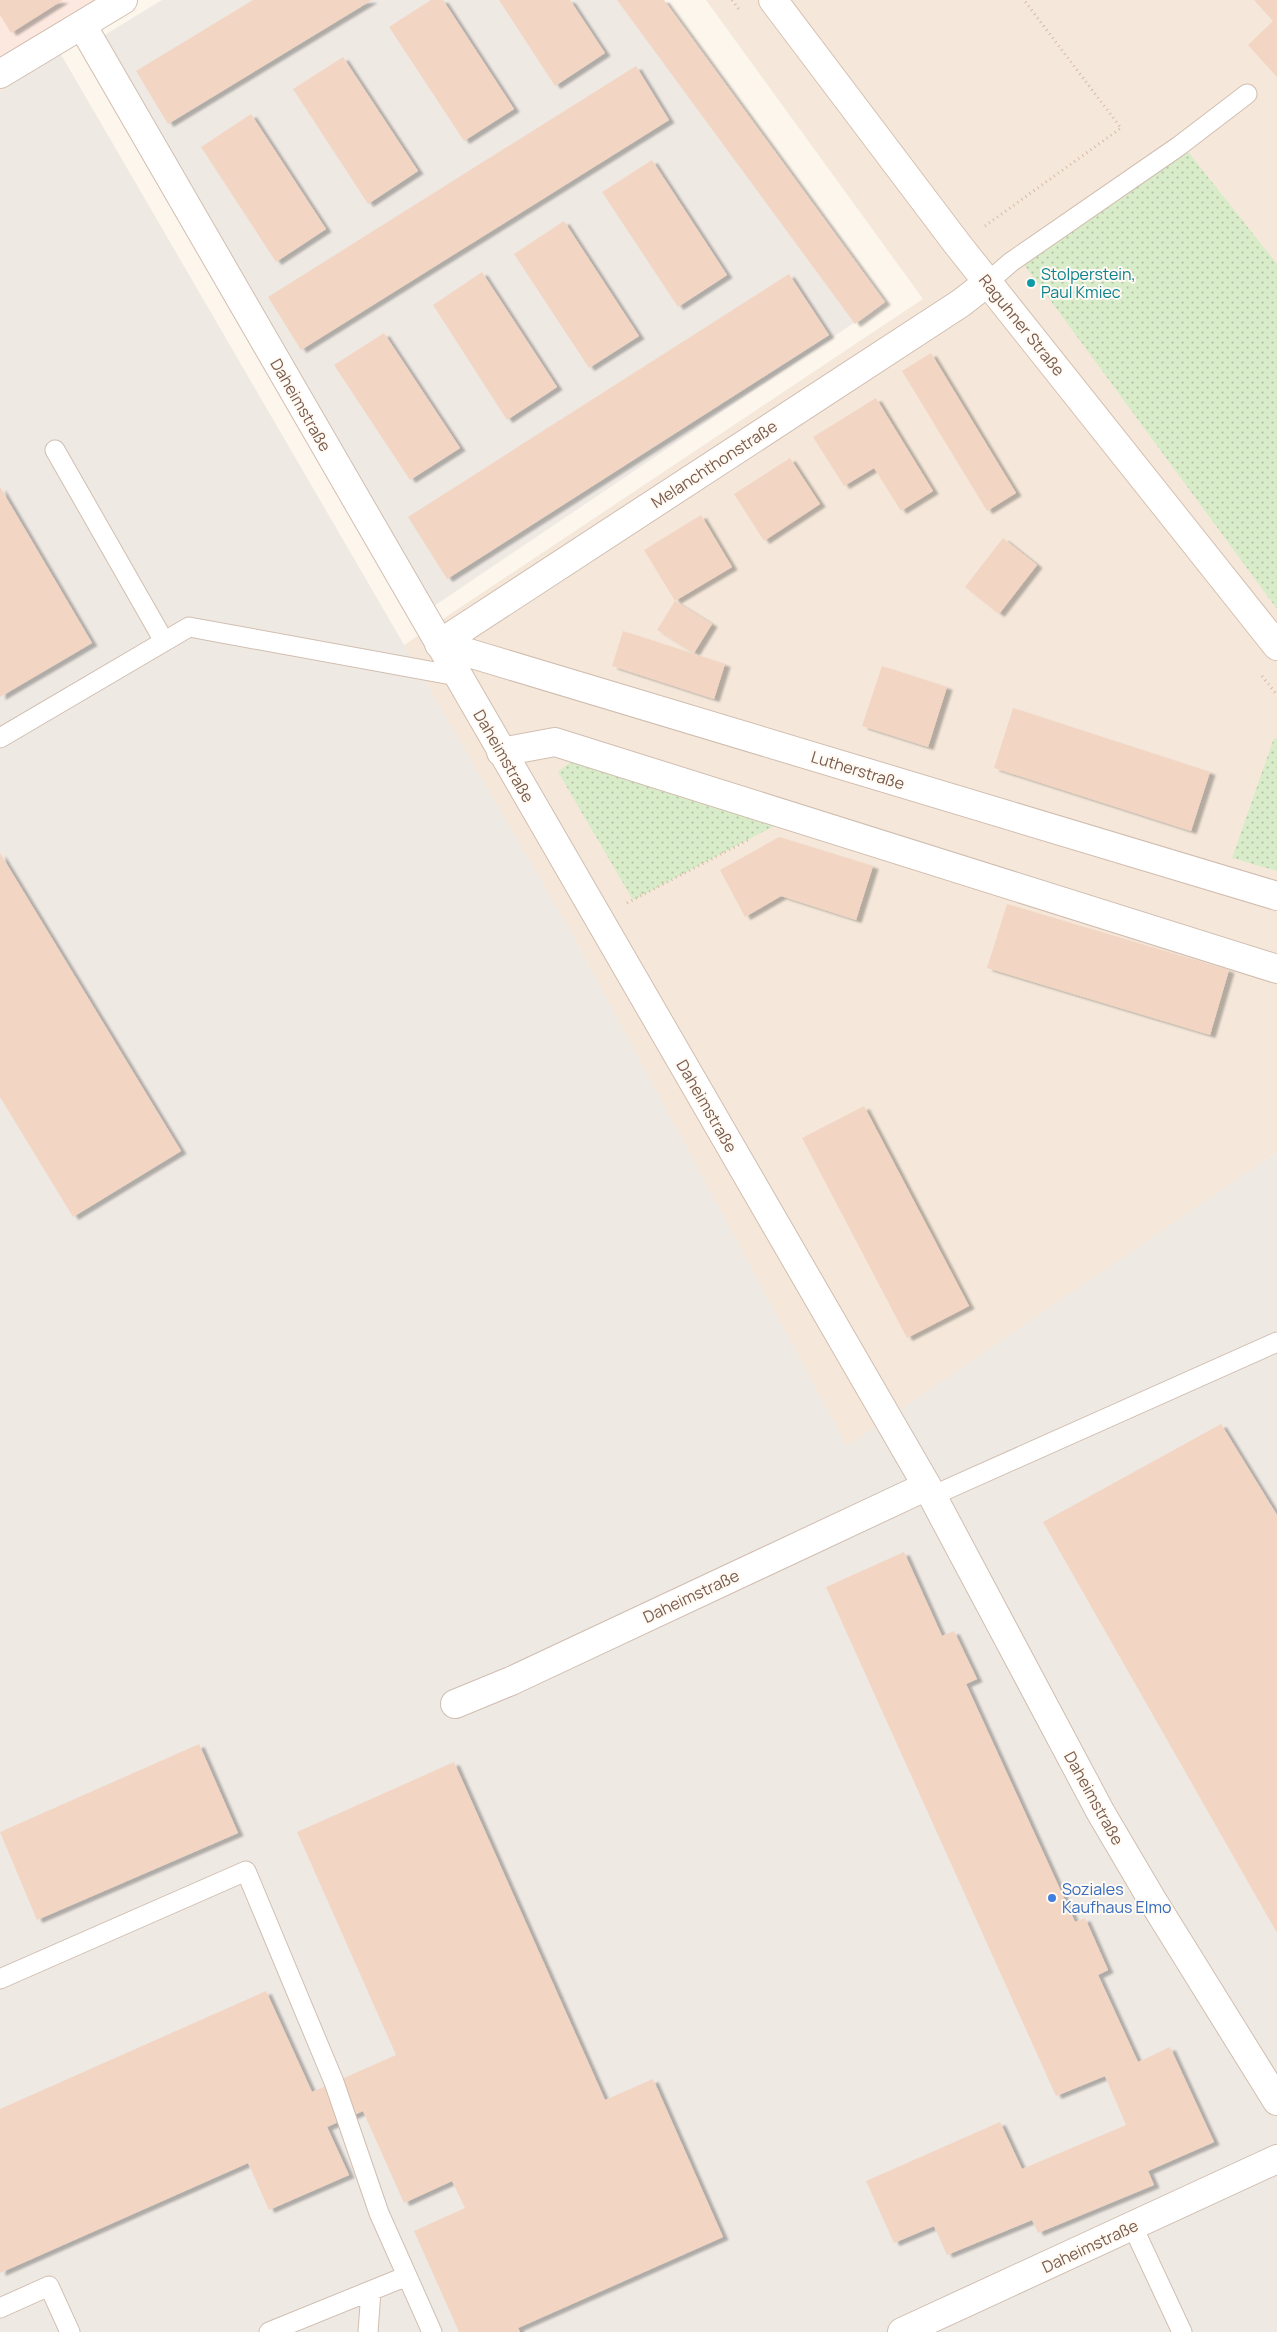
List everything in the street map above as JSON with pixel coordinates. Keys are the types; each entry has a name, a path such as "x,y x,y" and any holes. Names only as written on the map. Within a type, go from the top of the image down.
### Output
{"street":[{"path":"0,74 123,0"},
{"name":"Raguhner Straße","path":"773,0 958,245 1277,646"},
{"name":"Daheimstraße","path":"82,25 930,1491 1101,1813 1154,1903 1277,2101"},
{"name":"Melanchthonstraße","path":"439,644 961,303 988,282"},
{"name":"Lutherstraße","path":"439,644 1277,896"},
{"path":"501,752 555,742 1277,969"},
{"name":"Daheimstraße","path":"455,1704 511,1681 930,1491"},
{"name":"Daheimstraße","path":"902,2332 1277,2159"}],"lane":[{"path":"988,282 1011,262 1179,146 1247,94"},
{"path":"55,450 164,641"},
{"path":"0,738 189,627 457,676"},
{"path":"930,1491 1277,1342"},
{"path":"0,1979 246,1871 334,2082 379,2213 432,2332"},
{"path":"1133,2227 1182,2332"},
{"path":"269,2332 407,2276"},
{"path":"0,2308 50,2286 70,2332"},
{"path":"368,2332 371,2291"}],"path":[{"path":"958,245 1122,128 1024,0"},
{"path":"598,918 746,842"}],"shaded area":[{"path":"0,0 137,0 0,91"},
{"path":"162,0 664,0 885,302 434,606 103,36"},
{"path":"706,0 1277,0 1277,1152 847,1447 571,932 404,645 923,299"},
{"path":"59,51 571,932 847,1446 1277,1152 1277,2332 0,2332 0,91"}],"green space":[{"path":"1181,143 1277,264 1277,609 1020,259"},
{"path":"1274,738 1277,739 1277,871 1232,858"},
{"path":"572,761 778,824 633,900 558,772"}],"building":[{"path":"0,0 63,0 11,33 0,15"},
{"path":"253,0 372,0 168,124 136,71"},
{"path":"431,0 443,0 514,109 464,141 389,27"},
{"path":"499,0 570,0 605,53 555,86"},
{"path":"617,0 664,0 885,302 855,324"},
{"path":"1254,0 1277,0 1277,77 1248,45 1273,21"},
{"path":"343,57 418,171 368,204 293,89"},
{"path":"636,66 669,120 301,350 268,297"},
{"path":"251,114 326,229 276,262 201,147"},
{"path":"652,160 727,275 678,307 602,192"},
{"path":"564,221 639,336 589,368 514,254"},
{"path":"482,272 557,387 507,420 433,305"},
{"path":"789,274 829,335 447,579 408,517"},
{"path":"384,333 460,448 410,480 334,365"},
{"path":"931,353 1016,493 987,511 902,371"},
{"path":"876,398 933,491 901,511 874,468 844,486 813,437"},
{"path":"790,458 820,504 764,541 734,494"},
{"path":"0,487 92,643 0,697"},
{"path":"701,515 732,567 675,601 644,550"},
{"path":"1003,538 1037,565 999,614 965,587"},
{"path":"675,601 712,624 694,653 657,630"},
{"path":"623,631 725,664 714,699 612,666"},
{"path":"882,666 947,687 928,747 862,726"},
{"path":"1013,708 1210,772 1191,831 994,768"},
{"path":"779,837 873,866 856,920 781,896 745,917 720,870"},
{"path":"0,853 181,1151 73,1217 0,1097"},
{"path":"1007,904 1229,970 1210,1035 987,968"},
{"path":"864,1106 969,1306 907,1338 802,1138"},
{"path":"1221,1424 1277,1515 1277,1933 1043,1522"},
{"path":"904,1552 942,1636 954,1631 977,1679 966,1684 1075,1922 1085,1918 1108,1970 1098,1975 1138,2062 1170,2047 1214,2142 1148,2171 1154,2185 1038,2233 1032,2220 947,2255 934,2226 894,2243 866,2181 1000,2122 1022,2169 1126,2125 1105,2076 1056,2096 826,1587"},
{"path":"199,1744 238,1833 37,1920 0,1832"},
{"path":"454,1762 605,2100 653,2079 723,2237 518,2328 520,2332 459,2332 414,2231 465,2208 452,2181 404,2203 363,2111 327,2127 349,2175 269,2210 248,2163 0,2273 0,2109 266,1991 312,2092 396,2055 297,1832"}],"place":[{"name":"Stolperstein, Paul Kmiec","path":"1031,283"},
{"name":"Soziales Kaufhaus Elmo","path":"1052,1898"}]}
